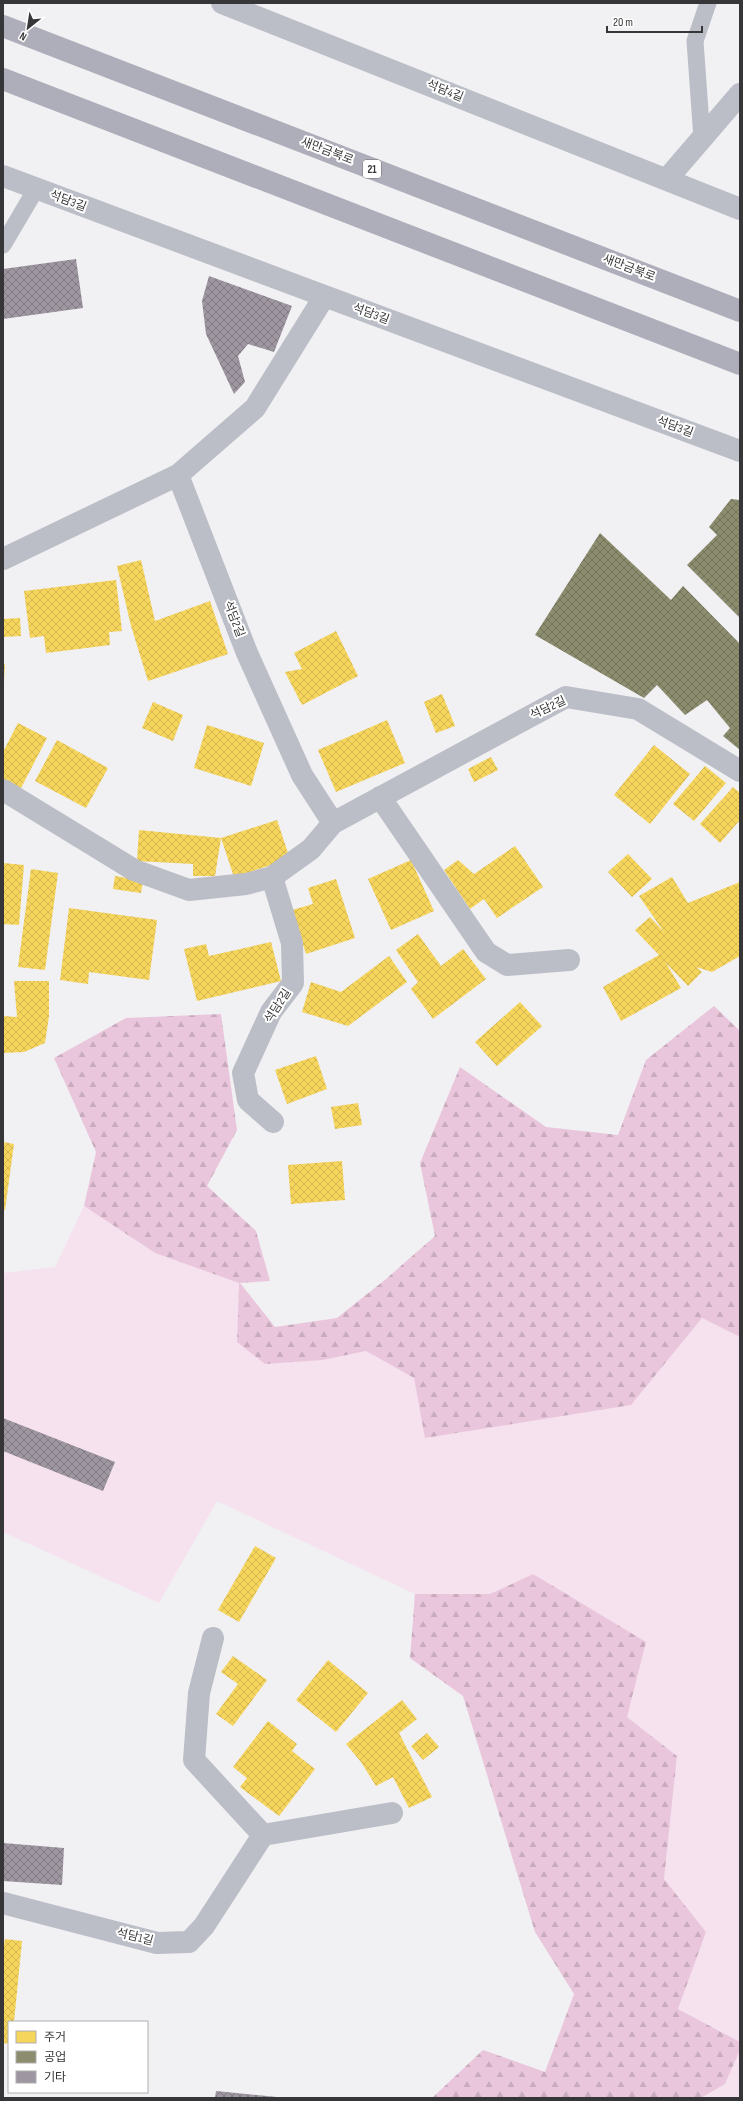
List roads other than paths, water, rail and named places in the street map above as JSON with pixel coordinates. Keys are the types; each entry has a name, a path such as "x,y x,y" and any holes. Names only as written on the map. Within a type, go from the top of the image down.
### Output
{"highway":[{"name":"새만금북로","path":"3,26 740,311"},
{"path":"3,79 740,364"}],"street":[{"name":"석담4길","path":"222,3 740,209"},
{"path":"667,179 740,94"},
{"name":"석담3길","path":"3,176 740,451"},
{"path":"3,559 178,475 255,408 324,297"},
{"name":"석담2길","path":"178,475 247,653 302,775 333,823"},
{"name":"석담2길","path":"3,790 134,870 189,890 246,884 272,877 311,849 333,823 566,697 638,708 740,772"},
{"path":"380,797 486,952 507,965 569,960"},
{"name":"석담2길","path":"272,877 292,943 293,983 271,1012 243,1073 248,1100 274,1122"},
{"path":"213,1638 199,1693 194,1760 263,1835 392,1813"},
{"name":"석담1길","path":"3,1903 157,1943 189,1942 204,1926 263,1835"}],"lane":[{"path":"702,139 695,41 708,3"},
{"path":"3,245 36,189"}]}
